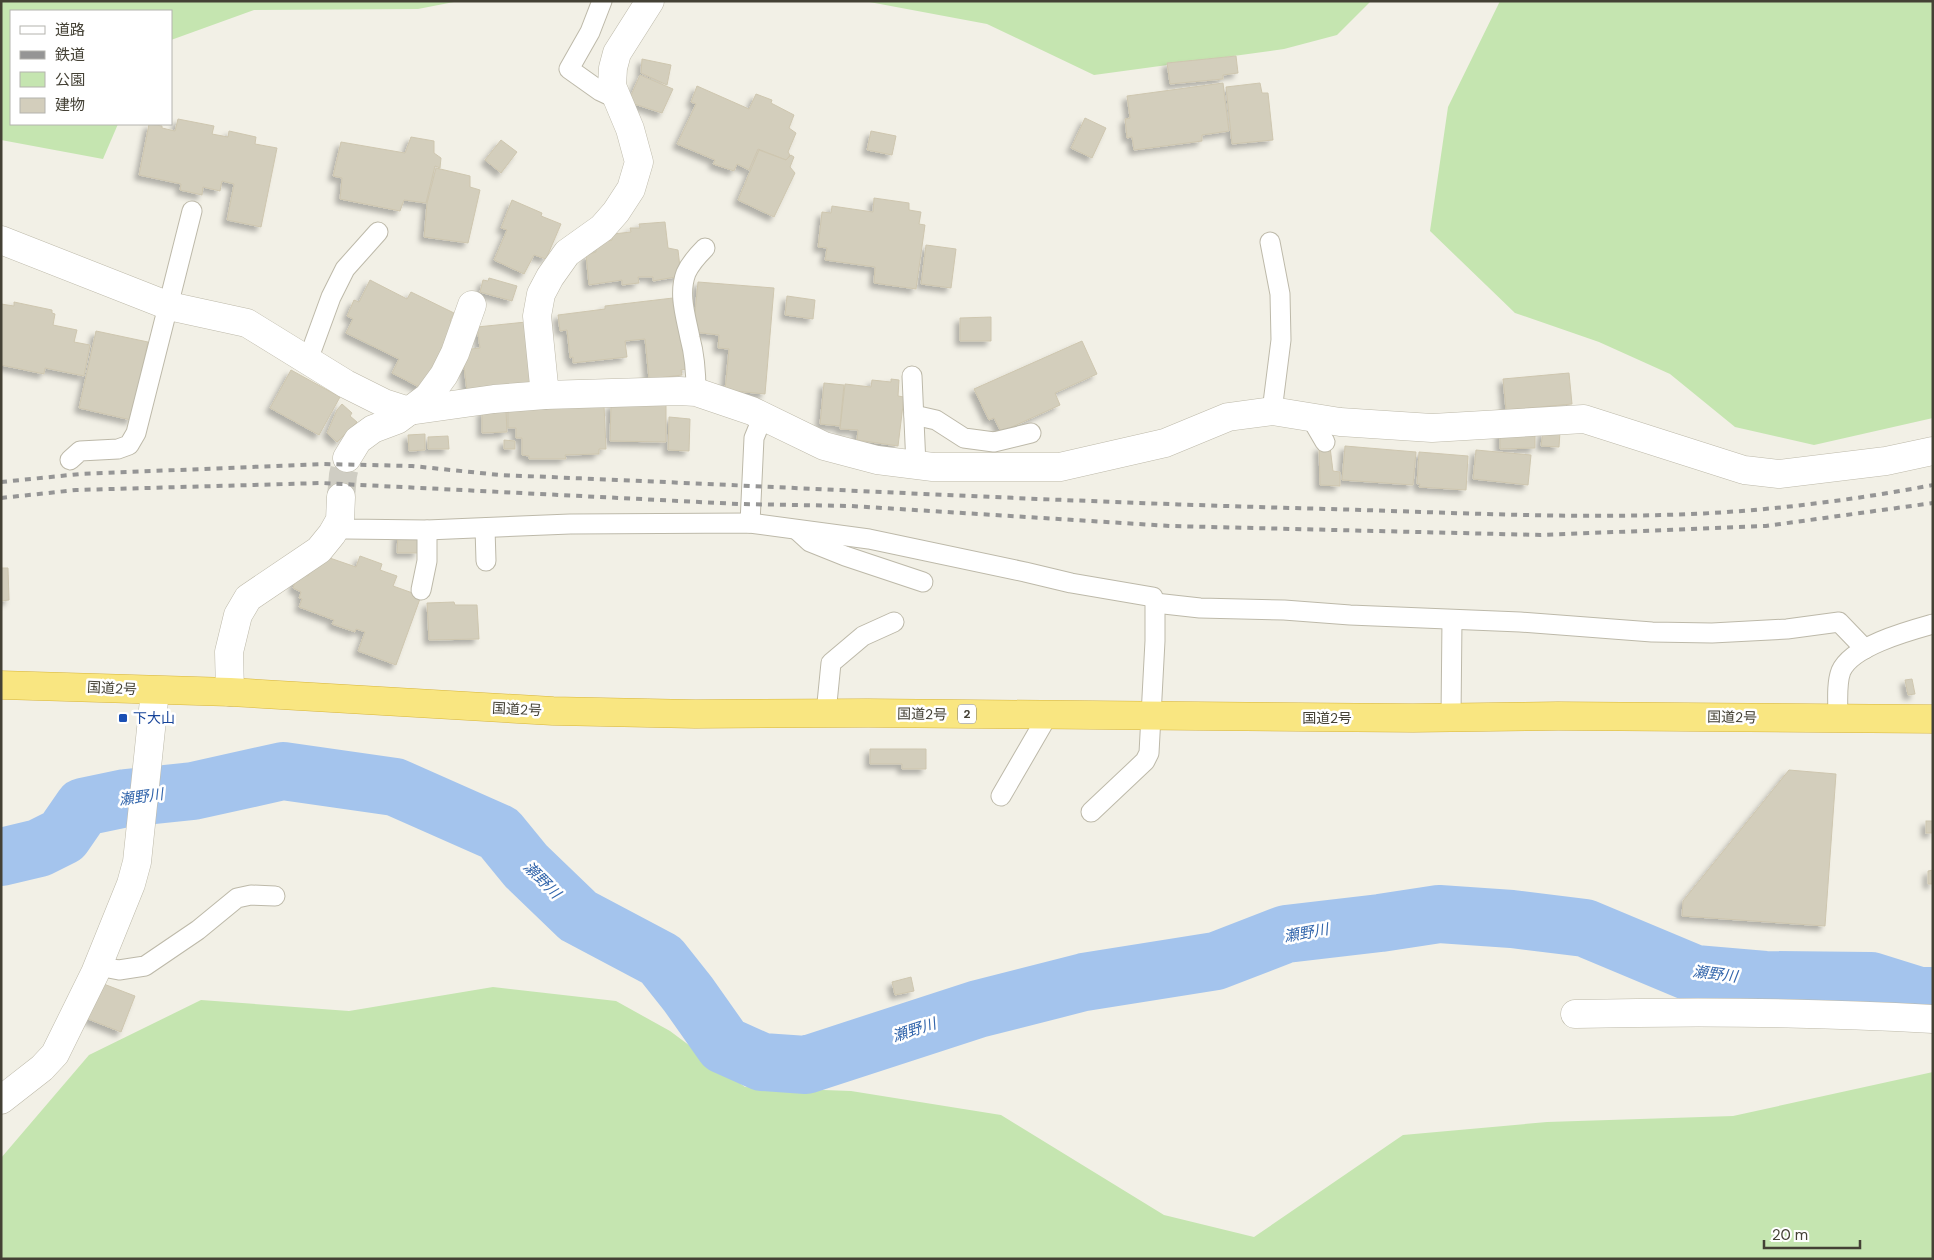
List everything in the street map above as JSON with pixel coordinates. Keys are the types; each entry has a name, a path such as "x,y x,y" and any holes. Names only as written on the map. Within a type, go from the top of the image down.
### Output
{"highway":[{"name":"国道2号","path":"1,685 230,692 553,711 695,714 826,713 1933,719"}],"street":[{"path":"545,394 537,316 541,294 550,277 567,253 602,228 616,212 631,189 639,162 630,129 612,86 617,53 650,1"},
{"path":"1,240 169,306 247,323 361,392 384,403 409,411 545,394 696,392 763,416 824,446 877,460 933,467 1060,467 1165,443 1228,417 1272,411 1340,422 1432,428 1584,419 1744,470 1779,474 1886,461 1933,451"},
{"path":"347,458 358,440 373,429 398,420 428,397 455,354 472,305"},
{"path":"230,692 229,652 238,615 248,598 319,550 340,520 341,497"},
{"path":"1,1100 42,1068 55,1054 98,966 131,884 137,862 155,690"},
{"path":"1576,1014 1679,1011 1846,1014 1933,1019"}],"lane":[{"path":"602,1 590,32 569,69 600,91 617,99"},
{"path":"70,460 80,451 118,449 129,445 136,433 192,211"},
{"path":"308,360 330,297 345,269 378,232"},
{"path":"1270,242 1280,294 1281,340 1272,411"},
{"path":"696,392 696,372 691,339 683,312 683,287 686,273 705,248"},
{"path":"912,376 916,465"},
{"path":"914,415 936,420 964,438 994,442 1031,433"},
{"path":"750,523 754,438 763,416"},
{"path":"1311,418 1325,442"},
{"path":"336,528 427,530 570,524 750,523 795,528 914,548 1071,583 1153,597 1155,603 1155,641 1149,753 1145,761 1091,812"},
{"path":"485,528 486,561"},
{"path":"795,528 810,542 923,582"},
{"path":"421,590 427,560 427,530"},
{"path":"1155,603 1200,608 1284,610 1350,615 1520,622 1652,632 1712,633 1788,629 1839,622 1865,649"},
{"path":"1452,620 1452,717"},
{"path":"826,713 831,663 863,636 894,622"},
{"path":"1838,718 1841,672 1847,663 1865,649 1892,637 1933,624"},
{"path":"1001,796 1048,715"},
{"path":"98,966 119,970 146,966 198,930 238,898 251,895 275,896"}],"green space":[{"path":"1,1 459,1 418,9 254,10 172,40 172,10 10,10 10,125 118,125 103,159 1,140"},
{"path":"864,1 1371,1 1337,35 1284,49 1094,75 987,24"},
{"path":"1500,1 1933,1 1933,418 1814,445 1735,427 1670,374 1599,342 1515,313 1430,231 1448,107"},
{"path":"493,987 616,1001 670,1031 745,1087 851,1091 1001,1115 1164,1215 1254,1237 1403,1135 1547,1122 1733,1116 1933,1072 1933,1259 1,1259 1,1158 89,1055 201,1000 349,1011"}],"building":[{"path":"1236,56 1238,73 1223,75 1223,79 1170,84 1167,63"},
{"path":"642,59 671,65 667,85 641,73"},
{"path":"640,75 673,89 662,113 628,102"},
{"path":"1223,83 1229,131 1202,135 1202,141 1134,150 1132,137 1127,138 1125,119 1130,118 1127,96"},
{"path":"1260,83 1262,93 1268,93 1273,140 1232,144 1226,87"},
{"path":"697,86 749,109 756,94 772,100 771,103 794,115 789,128 796,133 788,152 790,155 786,160 758,149 749,170 737,164 734,171 713,164 715,160 677,144 696,104 691,102"},
{"path":"1085,118 1106,128 1092,158 1071,148"},
{"path":"178,119 214,126 212,134 228,137 229,131 256,137 255,144 277,148 261,227 227,220 234,184 222,181 220,191 203,187 202,195 180,190 181,184 139,175 149,125 162,126 162,128 175,131"},
{"path":"871,131 896,136 892,155 867,150"},
{"path":"411,137 434,141 434,153 441,158 440,168 435,166 426,203 404,200 400,211 340,199 342,178 333,176 341,142 405,153"},
{"path":"501,140 517,152 501,173 485,160"},
{"path":"759,150 786,160 791,155 794,157 790,167 795,173 774,217 738,200"},
{"path":"436,168 470,176 470,187 480,190 468,243 424,237 427,203"},
{"path":"874,198 909,203 909,210 921,212 919,224 925,225 916,289 874,283 875,267 825,260 827,248 818,247 822,212 831,213 832,206 873,212"},
{"path":"512,200 542,213 541,216 561,224 546,259 534,255 524,274 494,260 507,230 501,228"},
{"path":"665,222 668,248 678,250 681,276 653,281 653,277 638,277 639,283 622,285 622,280 589,285 586,255 596,252 596,244 612,240 613,234 631,232 630,228 640,228 639,224"},
{"path":"926,245 956,249 951,288 921,284"},
{"path":"489,278 517,286 512,301 480,292 483,280 488,281"},
{"path":"370,280 407,299 411,292 454,313 450,321 455,323 427,381 421,388 392,373 399,359 346,333 353,319 347,316 354,300 359,302"},
{"path":"698,282 774,288 765,394 725,390 729,349 718,348 719,335 693,332"},
{"path":"787,296 815,300 813,319 785,315"},
{"path":"673,298 673,303 677,302 687,369 681,370 682,375 649,379 645,339 625,341 627,357 573,363 573,357 570,358 567,330 560,331 558,315 605,309 605,306"},
{"path":"14,302 52,310 52,313 55,314 53,325 77,330 74,342 90,345 84,376 45,368 44,374 1,365 1,304 14,306"},
{"path":"991,317 991,341 960,341 960,318"},
{"path":"526,322 533,383 467,391 462,350 480,348 477,327"},
{"path":"96,331 148,342 131,420 79,408"},
{"path":"1082,341 1097,374 1055,393 1060,405 1001,432 994,418 989,420 974,389"},
{"path":"291,370 340,397 319,435 270,408"},
{"path":"1569,373 1572,404 1506,410 1503,379"},
{"path":"891,379 899,380 898,396 904,397 898,446 857,440 858,430 840,429 845,384 871,387 872,380 891,382"},
{"path":"824,383 844,385 840,426 820,424"},
{"path":"342,404 352,413 350,416 357,422 337,442 327,433 337,410"},
{"path":"508,404 604,405 606,449 599,449 599,454 565,455 566,459 529,459 529,456 522,455 522,438 516,438 516,428 508,428"},
{"path":"611,404 666,405 666,442 610,441"},
{"path":"482,410 506,410 507,432 482,433"},
{"path":"669,417 690,419 689,451 668,450"},
{"path":"1500,429 1535,429 1535,448 1500,449"},
{"path":"1543,431 1560,432 1559,447 1541,446"},
{"path":"425,434 425,450 409,451 408,435"},
{"path":"448,436 449,449 428,449 428,437"},
{"path":"504,440 515,441 515,449 504,449"},
{"path":"1345,446 1416,452 1413,485 1342,480"},
{"path":"1319,447 1330,447 1333,471 1340,472 1340,486 1320,485"},
{"path":"1476,450 1531,455 1528,485 1473,479"},
{"path":"1419,452 1468,456 1466,490 1419,487 1420,484 1417,484"},
{"path":"398,533 418,534 418,553 397,553"},
{"path":"321,555 356,567 360,556 382,564 380,570 397,576 393,586 421,596 396,665 358,651 365,632 356,629 355,632 332,624 334,620 299,607 302,599 299,598 301,592 293,588 298,573 308,576"},
{"path":"1,568 8,568 9,600 1,601"},
{"path":"454,602 455,605 477,605 479,639 429,640 427,603"},
{"path":"1912,679 1915,694 1908,695 1905,680"},
{"path":"870,749 926,749 926,769 902,769 902,764 870,764"},
{"path":"1789,770 1836,774 1825,926 1682,916 1683,901"},
{"path":"1926,821 1933,821 1933,833 1926,833"},
{"path":"1933,870 1933,884 1928,884 1928,871"},
{"path":"911,977 914,991 895,995 892,982"},
{"path":"101,983 135,996 121,1032 88,1019"}],"waterway":[{"name":"瀬野川","path":"1,857 39,848 63,836 83,807 126,798 193,791 283,771 395,787 499,833 526,866 578,916 661,960 724,1045 762,1062 806,1065 978,1009 1084,982 1216,961 1286,934 1439,914 1512,919 1585,928 1695,974 1765,980 1871,981 1919,996 1933,996"}],"tunnel":[{"path":"341,497 347,458"}],"railway":[{"path":"1,482 80,474 324,464 412,466 500,475 1018,498 1578,516 1729,512 1865,497 1933,485"},
{"path":"1,498 76,490 322,483 739,504 851,506 1171,526 1541,535 1766,526 1933,503"}],"place":[{"name":"下大山","path":"123,718"}]}
